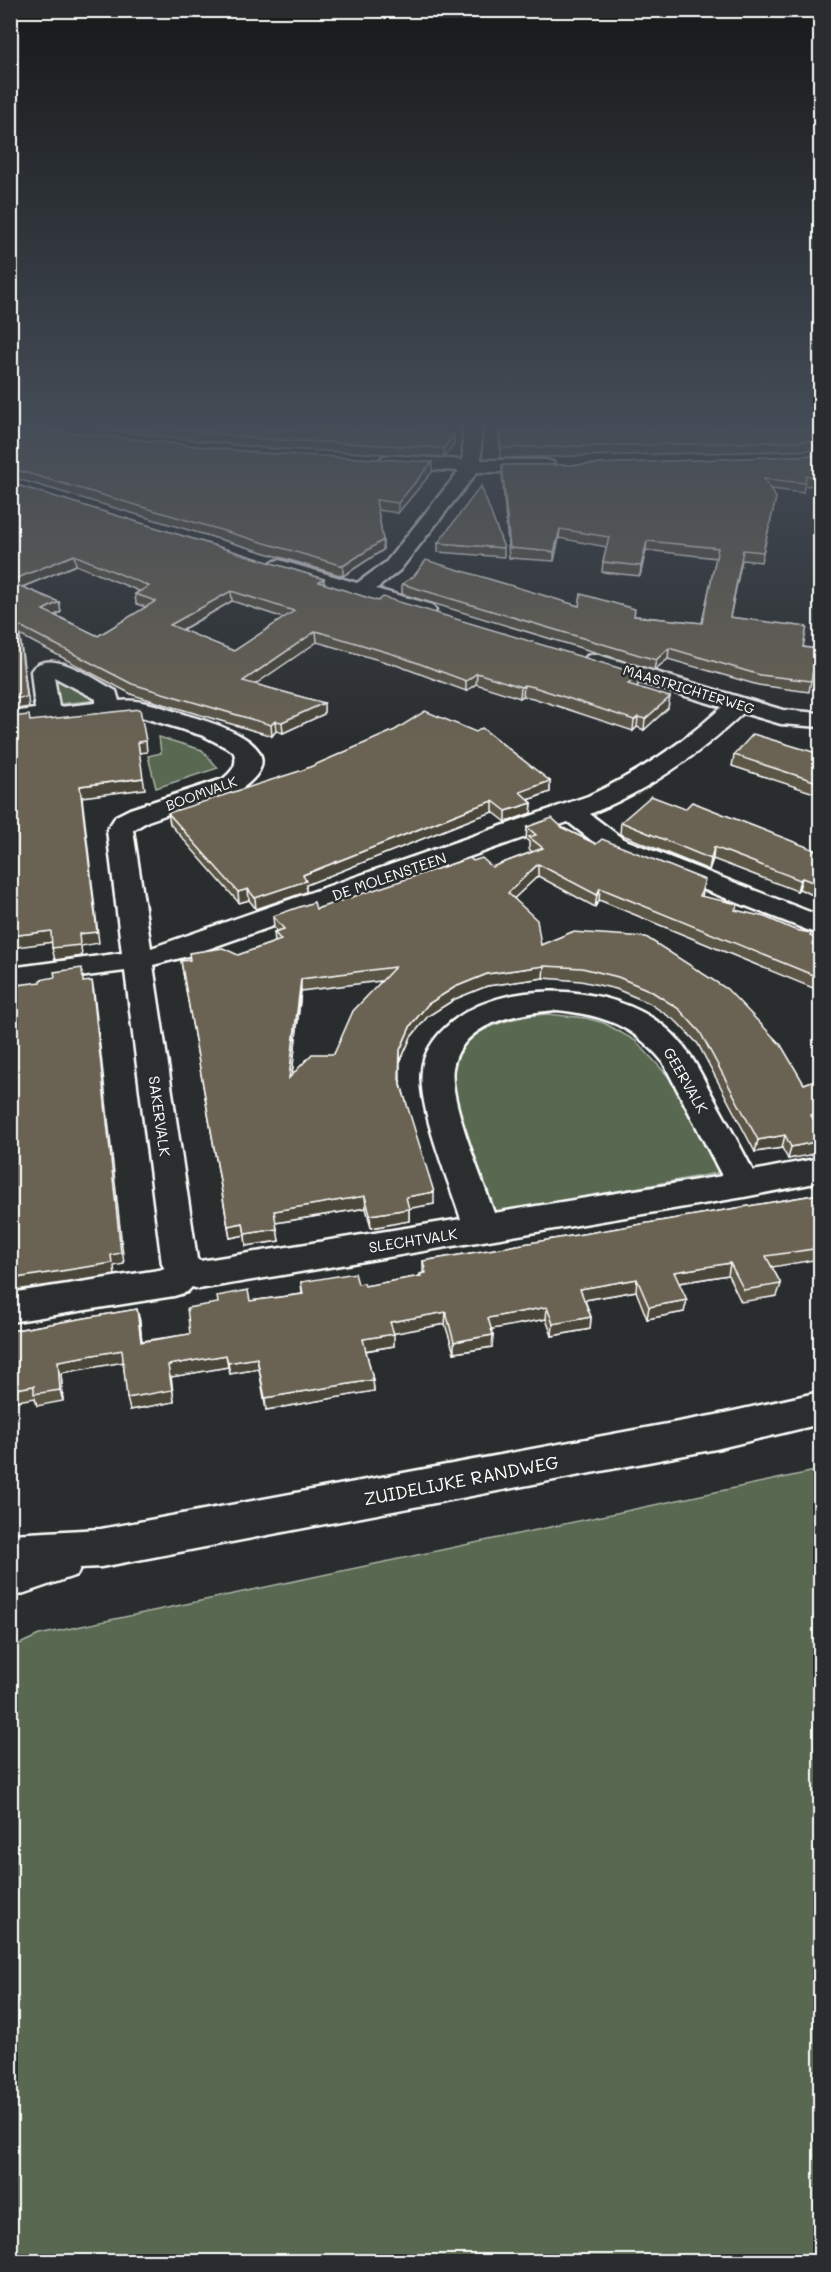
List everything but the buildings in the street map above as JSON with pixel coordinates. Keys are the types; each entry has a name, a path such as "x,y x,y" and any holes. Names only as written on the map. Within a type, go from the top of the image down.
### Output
{"street":[{"path":"361,591 393,566 417,535"},
{"path":"259,560 441,615"},
{"name":"MAASTRICHTERWEG","path":"578,656 781,717 820,720"},
{"path":"10,719 107,709 108,696 54,668 46,667 42,671 48,715"},
{"name":"DE MOLENSTEEN","path":"10,977 138,960 178,950 572,812 617,795 658,771 706,736 738,705"},
{"name":"BOOMVALK","path":"107,709 127,707 142,709 236,741 243,748 249,762 248,770 242,778 232,784 124,822 120,830 138,960"},
{"name":"MAASTRICHTERWEG","path":"781,717 801,730 820,738"},
{"path":"572,812 614,845 820,926"},
{"name":"SAKERVALK","path":"138,960 180,1264 186,1270"},
{"name":"GEERVALK","path":"482,1229 439,1101 436,1071 447,1043 465,1026 488,1012 526,1002 548,1000 592,1004 614,1010 651,1030 676,1057 744,1185"},
{"name":"SLECHTVALK","path":"186,1270 199,1275 744,1185 820,1170"},
{"path":"10,1308 174,1282 186,1270"},
{"name":"ZUIDELIJKE RANDWEG","path":"10,1553 101,1548 716,1432 820,1408"},
{"name":"ZUIDELIJKE RANDWEG","path":"10,1580 101,1548"}],"green space":[{"path":"53,674 100,700 58,704"},
{"path":"159,737 202,750 218,768 156,788 148,756 161,753"},
{"path":"547,1014 586,1018 604,1023 636,1041 679,1088 719,1168 717,1173 504,1212 495,1211 486,1201 458,1115 452,1082 453,1068 458,1054 466,1043 478,1034 505,1021"},
{"path":"820,1470 820,2261 11,2261 11,1648 39,1635"}]}
